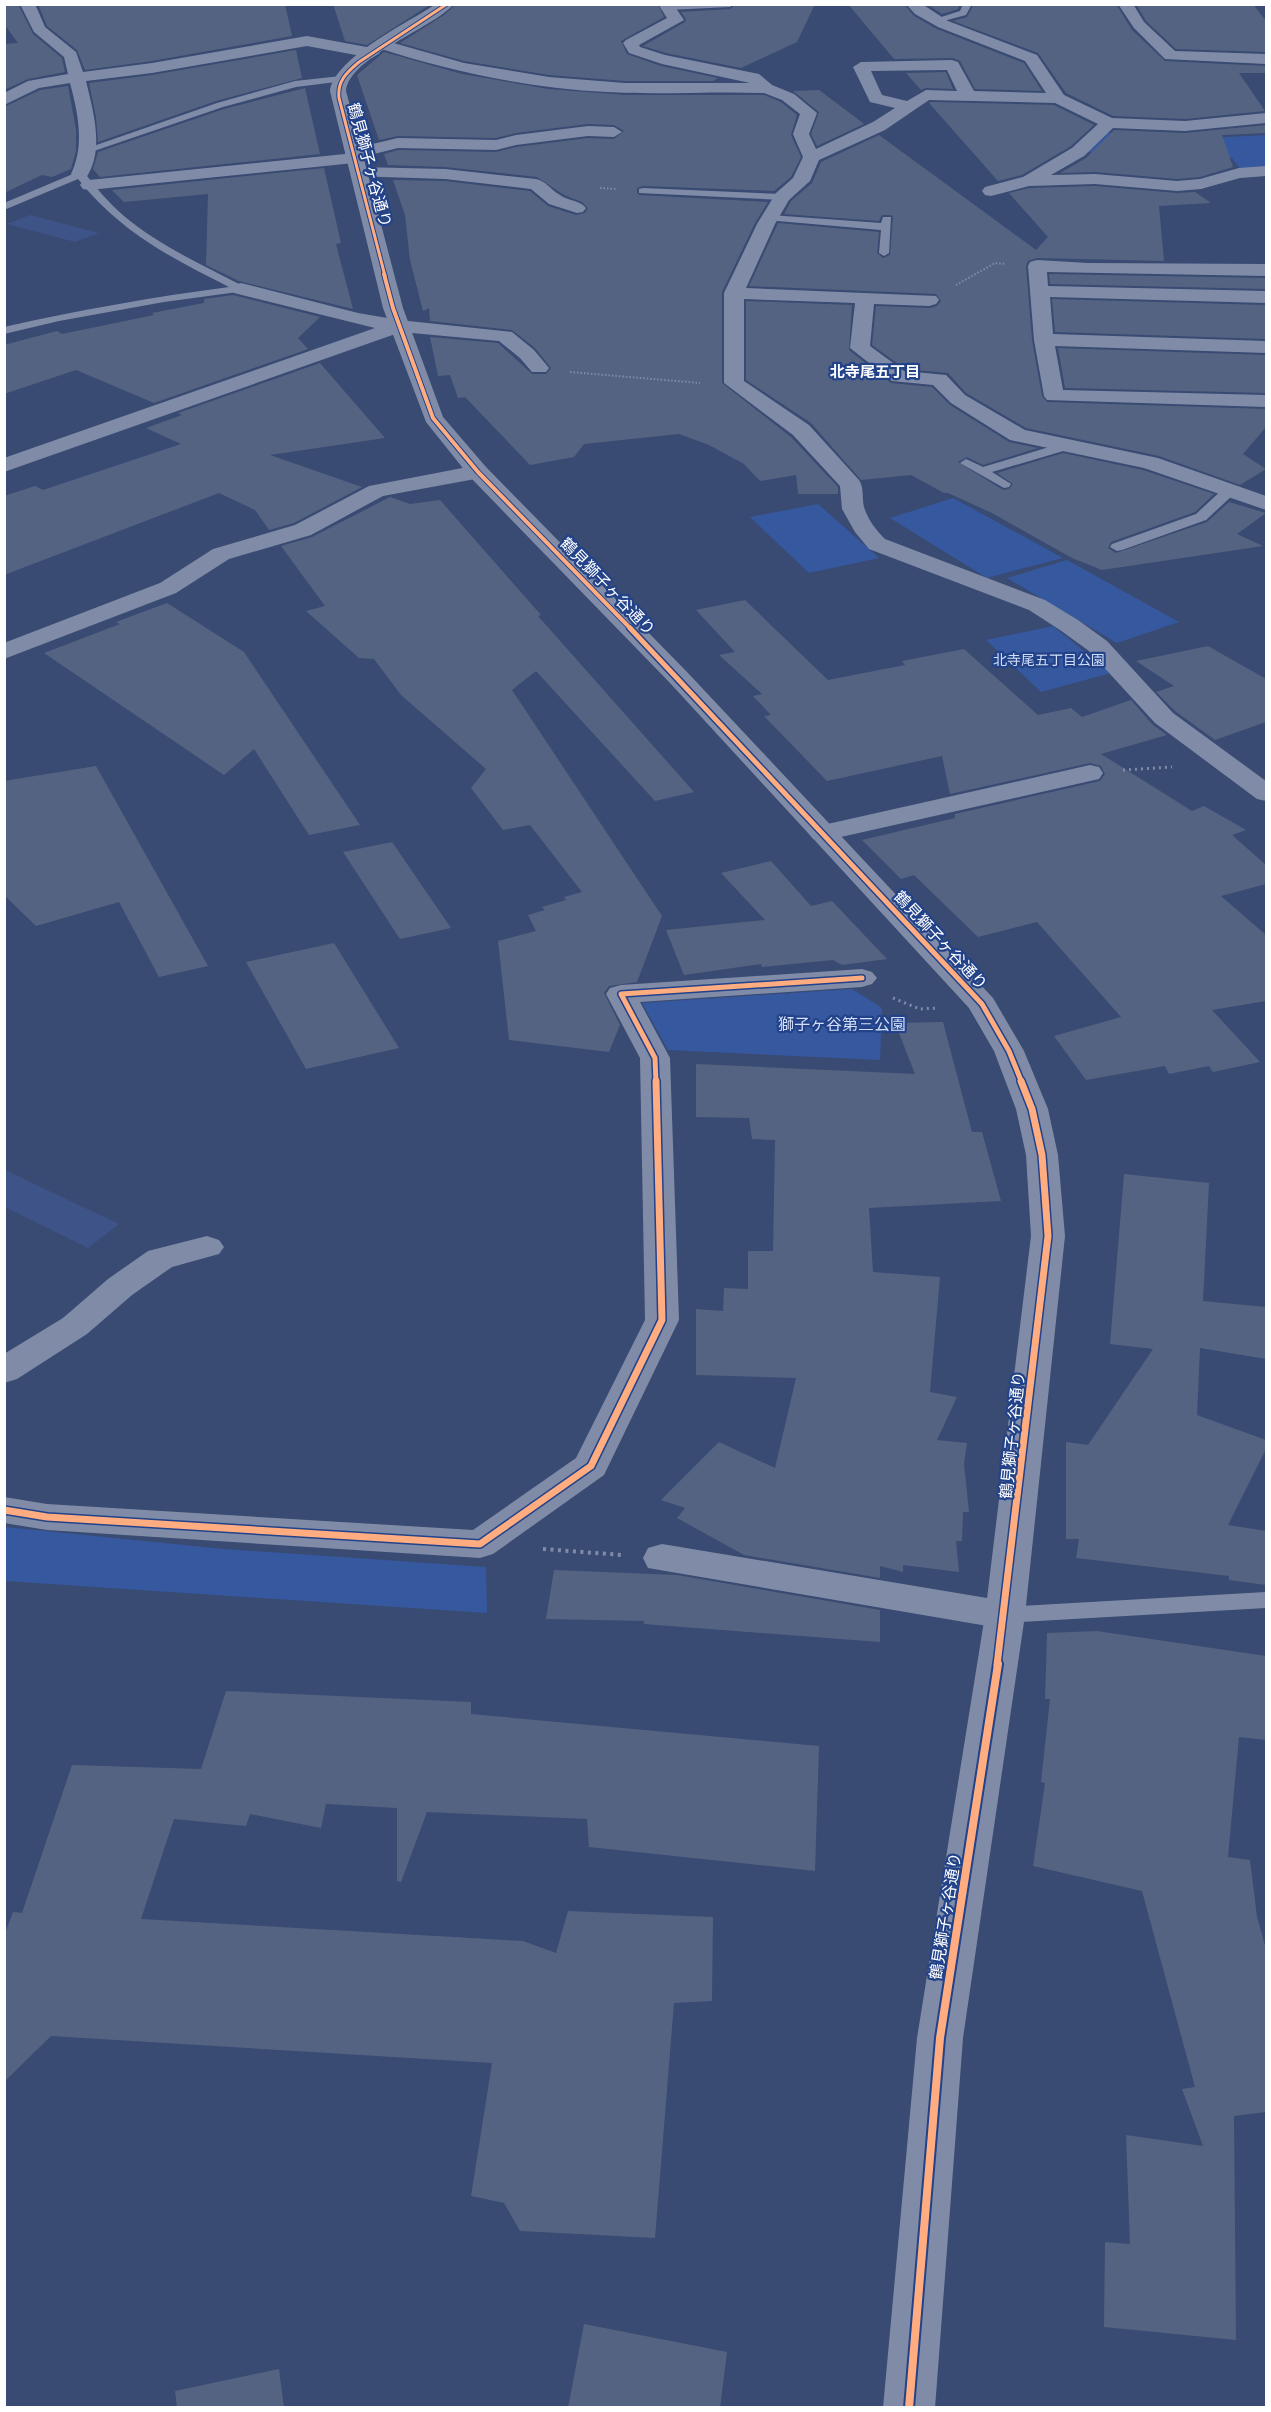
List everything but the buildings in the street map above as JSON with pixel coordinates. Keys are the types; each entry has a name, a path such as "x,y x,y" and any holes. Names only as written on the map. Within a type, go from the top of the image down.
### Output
{"street":[{"path":"27,4 39,29 71,55 86,114 85,179 355,161 536,184 555,200 577,208"},
{"path":"341,79 355,63 447,4"},
{"path":"913,4 936,20 1031,58 1058,98"},
{"path":"1125,4 1140,25 1170,56 1266,59"},
{"path":"667,7 676,20 631,43 633,50 662,59 753,77 766,88 788,97 809,114 801,134 812,157"},
{"path":"4,100 34,84 152,68 307,41 378,49 508,76 594,86 766,88"},
{"path":"909,106 876,99 861,67 952,65 968,96"},
{"name":"鶴見獅子ヶ谷通り","path":"341,79 338,87 339,98 393,308 433,418 478,472 679,678 982,1005 1009,1051 1032,1109 1042,1155 1048,1236 1005,1615 940,2038 909,2408"},
{"path":"1266,118 1185,126 1110,123 1058,98 926,95 879,126 812,157 801,181 782,197 734,293 734,383 801,430 851,485 853,509 866,532 877,544 1037,605 1069,625 1098,646 1164,718 1266,793"},
{"path":"1029,181 1078,152 1110,123"},
{"path":"355,161 398,143 496,145 516,140 588,131 614,132"},
{"path":"992,190 1029,181 1095,179 1178,186 1201,184 1239,173 1266,171"},
{"path":"1266,270 1037,266 1044,340 1054,396 1266,401"},
{"path":"241,289 357,319 399,326 505,336 527,354 539,368"},
{"path":"1040,291 1266,297"},
{"path":"734,293 929,300"},
{"path":"865,299 860,348 899,377 939,379 958,399 1018,435 1150,463 1266,503"},
{"path":"4,466 399,326"},
{"path":"1044,340 1266,347"},
{"path":"4,652 168,588 221,554 303,530 377,491 478,472"},
{"path":"823,832 1090,773"},
{"path":"4,1510 47,1517 480,1544 591,1466 662,1320 656,1058 621,994 862,978"},
{"path":"4,1371 75,1326 120,1287 160,1259 207,1247"},
{"path":"662,1558 1005,1615"}],"lane":[{"path":"667,7 730,4"},
{"path":"936,20 963,13 968,4"},
{"path":"87,150 230,102 295,84 341,79"},
{"path":"4,207 85,179 107,207 122,219 198,267 241,289"},
{"path":"643,191 782,197"},
{"path":"770,218 887,223 884,253"},
{"path":"4,331 59,318 164,299 241,289"},
{"path":"984,471 1066,446"},
{"path":"966,463 1004,484"},
{"path":"1117,547 1201,517 1230,491"},
{"path":"1005,1615 1230,1604 1266,1600"}],"path":[{"path":"929,300 995,263 1037,266"},
{"path":"539,368 630,379 734,383"},
{"path":"1090,773 1188,765 1217,757"},
{"path":"862,978 893,998 920,1009 982,1005"},
{"path":"480,1544 662,1558"}],"green space":[{"path":"1100,132 1190,139 1266,135 1266,169 1241,170 1232,158 1078,152"},
{"path":"953,498 1063,558 987,578 890,518"},
{"path":"818,504 879,558 809,573 750,517"},
{"path":"1067,560 1179,622 1117,643 1007,578"},
{"name":"北寺尾五丁目公園","path":"1053,626 1111,673 1041,692 986,640"},
{"name":"獅子ヶ谷第三公園","path":"852,989 882,1008 880,1060 668,1050 642,1003"},
{"path":"5,1527 224,1549 486,1567 487,1613 5,1581"}],"shaded area":[{"path":"30,215 99,233 75,242 7,224"},
{"path":"4,1170 119,1224 88,1248 5,1207"}],"cycle path":[{"path":"447,4 389,40 359,62 341,80 338,91 393,308 433,418 478,472 679,678 982,1004 1009,1051 1032,1109 1042,1155 1048,1236 1005,1615 940,2038 909,2408"},
{"path":"4,1510 47,1517 480,1544 591,1466 662,1320 655,1058 621,994 862,978"}],"district":[{"name":"北寺尾五丁目","path":"875,372"}]}
